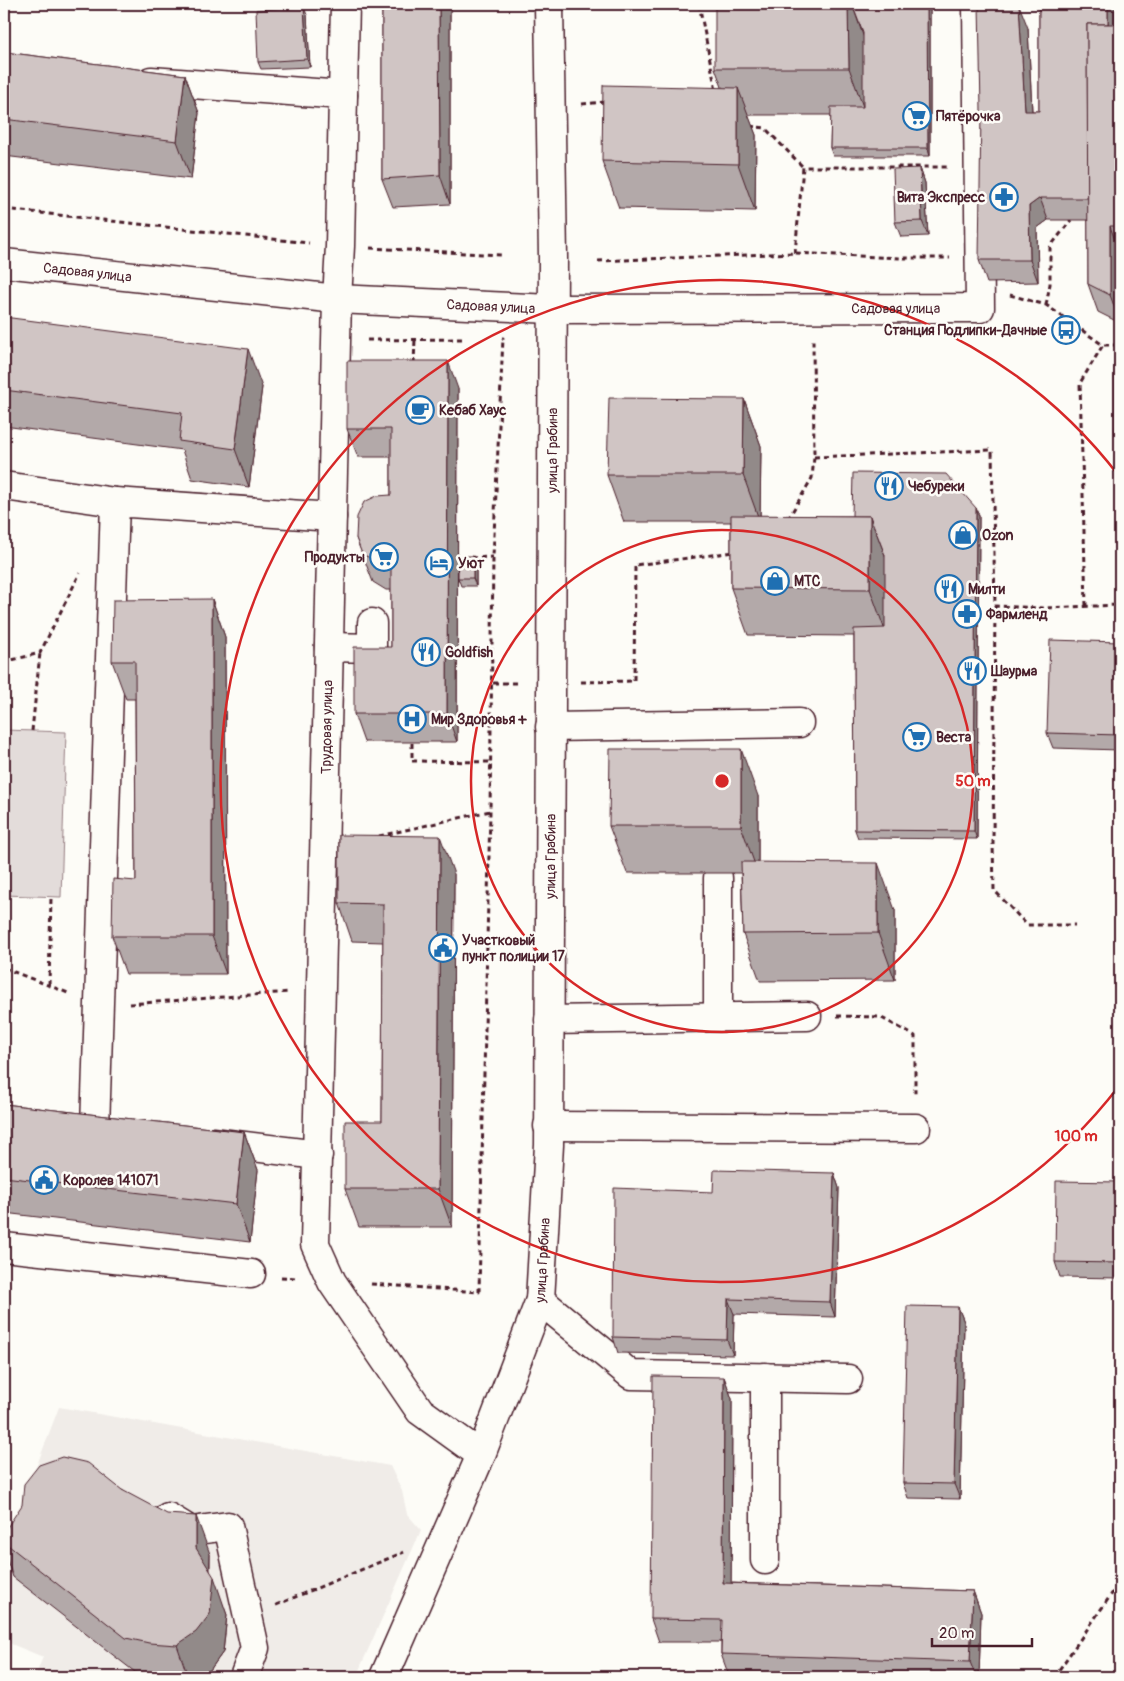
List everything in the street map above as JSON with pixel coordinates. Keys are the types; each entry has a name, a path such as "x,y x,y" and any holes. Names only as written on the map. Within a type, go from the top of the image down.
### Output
{"street":[{"name":"Трудовая улица","path":"345,4 315,1244 332,1282 420,1411 481,1455"},
{"name":"улица Грабина","path":"384,1677 481,1455 540,1300 548,1126 549,1020 553,258 549,4"},
{"path":"977,4 980,258"},
{"path":"130,80 343,95"},
{"name":"Садовая улица","path":"4,263 337,300 552,309 980,308 980,258"},
{"path":"4,486 115,502 332,517"},
{"path":"95,1128 115,502"},
{"path":"329,647 372,648 372,623"},
{"path":"550,728 799,723"},
{"path":"718,878 718,1017"},
{"path":"549,1020 806,1016"},
{"path":"67,1125 124,1132"},
{"path":"548,1126 916,1128"},
{"path":"192,1140 318,1155"},
{"path":"4,1246 251,1274"},
{"path":"540,1300 631,1375 848,1379"},
{"path":"765,1377 765,1560"},
{"path":"152,1507 192,1531 228,1526 255,1648 244,1677"}],"path":[{"path":"699,4 716,93"},
{"path":"551,107 609,102"},
{"path":"747,126 765,128 803,167 926,167"},
{"path":"795,253 803,167"},
{"path":"4,209 340,246 502,255"},
{"path":"1071,220 1050,247 1050,284 1046,305 1104,345 1120,345"},
{"path":"598,261 795,253 900,258 980,258"},
{"path":"336,340 474,338"},
{"path":"251,1274 332,1282 479,1292 491,762 493,557 503,338 494,338"},
{"path":"787,521 812,478 814,457 813,338 805,338"},
{"path":"414,372 415,339"},
{"path":"1086,606 1080,383 1104,345"},
{"path":"814,457 992,450 994,890 1028,925 1075,925"},
{"path":"492,683 634,681 635,565 743,551"},
{"path":"464,558 493,557"},
{"path":"32,731 40,653 84,564"},
{"path":"994,606 1044,608 1120,605"},
{"path":"4,662 40,653"},
{"path":"412,743 412,761 491,762"},
{"path":"370,838 490,811"},
{"path":"49,985 51,897"},
{"path":"4,968 49,985 98,1007 322,990"},
{"path":"806,1016 880,1017 915,1036 916,1128"},
{"path":"248,1616 446,1535"},
{"path":"1054,1677 1120,1582"}],"shaded area":[{"path":"4,730 66,732 61,897 4,895"},
{"path":"59,1407 390,1466 402,1491 407,1514 421,1530 356,1677 35,1677 43,1657 4,1641 4,1552"}],"building":[{"path":"382,4 439,4 440,175 382,179"},
{"path":"715,4 848,4 849,68 715,68"},
{"path":"852,4 927,4 928,148 830,148 831,107 863,107 863,33"},
{"path":"979,4 1019,4 1025,111 1039,111 1039,4 1108,4 1108,24 1087,24 1088,198 1040,198 1029,206 1030,260 979,260 981,111"},
{"path":"304,7 307,59 258,62 256,10"},
{"path":"1087,24 1120,24 1120,226 1110,226 1110,295 1088,284"},
{"path":"4,52 185,75 177,141 4,119"},
{"path":"603,85 738,88 738,164 602,161"},
{"path":"920,168 922,221 895,222 893,169"},
{"path":"4,317 248,349 235,449 179,441 182,413 4,390"},
{"path":"347,361 448,361 447,714 354,714 354,647 391,647 391,563 376,561 362,554 356,538 357,517 364,502 377,496 391,495 391,429 347,429"},
{"path":"1115,364 1120,364 1120,431 1115,431"},
{"path":"609,398 744,399 743,475 607,475"},
{"name":"Веста","path":"853,473 946,474 976,508 974,831 855,830 854,629 885,628 885,555 870,516 852,516"},
{"path":"731,515 870,516 870,589 731,588"},
{"path":"1115,515 1120,515 1120,573 1116,573"},
{"path":"458,556 473,556 473,578 458,578"},
{"path":"212,599 212,936 112,936 113,879 136,881 135,661 112,661 113,600"},
{"path":"1050,640 1120,642 1120,735 1047,733"},
{"path":"610,749 741,749 741,826 609,826"},
{"path":"339,835 440,836 438,1189 345,1189 345,1121 382,1121 383,904 339,903"},
{"path":"741,862 878,863 878,933 743,934"},
{"path":"4,1104 244,1132 236,1204 4,1177"},
{"path":"714,1170 834,1173 830,1302 728,1299 727,1340 613,1337 614,1188 713,1192"},
{"path":"1056,1181 1120,1182 1120,1263 1055,1262"},
{"path":"907,1306 958,1307 954,1484 903,1483"},
{"path":"653,1376 724,1377 723,1583 973,1591 970,1662 721,1654 722,1620 651,1619"},
{"path":"62,1457 88,1463 122,1490 167,1514 196,1516 196,1548 214,1577 210,1614 196,1632 177,1645 149,1643 126,1638 4,1542 4,1532 22,1505 24,1484 39,1465"}],"place":[{"name":"Пятёрочка","path":"917,116"},
{"name":"Вита Экспресс","path":"1004,197"},
{"name":"Станция Подлипки-Дачные","path":"1066,330"},
{"name":"Кебаб Хаус","path":"420,410"},
{"name":"Чебуреки","path":"889,486"},
{"name":"Ozon","path":"963,535"},
{"name":"Продукты","path":"384,557"},
{"name":"Уют","path":"439,563"},
{"name":"МТС","path":"775,581"},
{"name":"Милти","path":"949,589"},
{"name":"Фармленд","path":"967,614"},
{"name":"Goldfish","path":"426,652"},
{"name":"Шаурма","path":"972,671"},
{"name":"Мир Здоровья +","path":"412,719"},
{"name":"Веста","path":"917,737"},
{"name":"Участковый пункт полиции 17","path":"443,948"},
{"name":"Королев 141071","path":"44,1180"}]}
